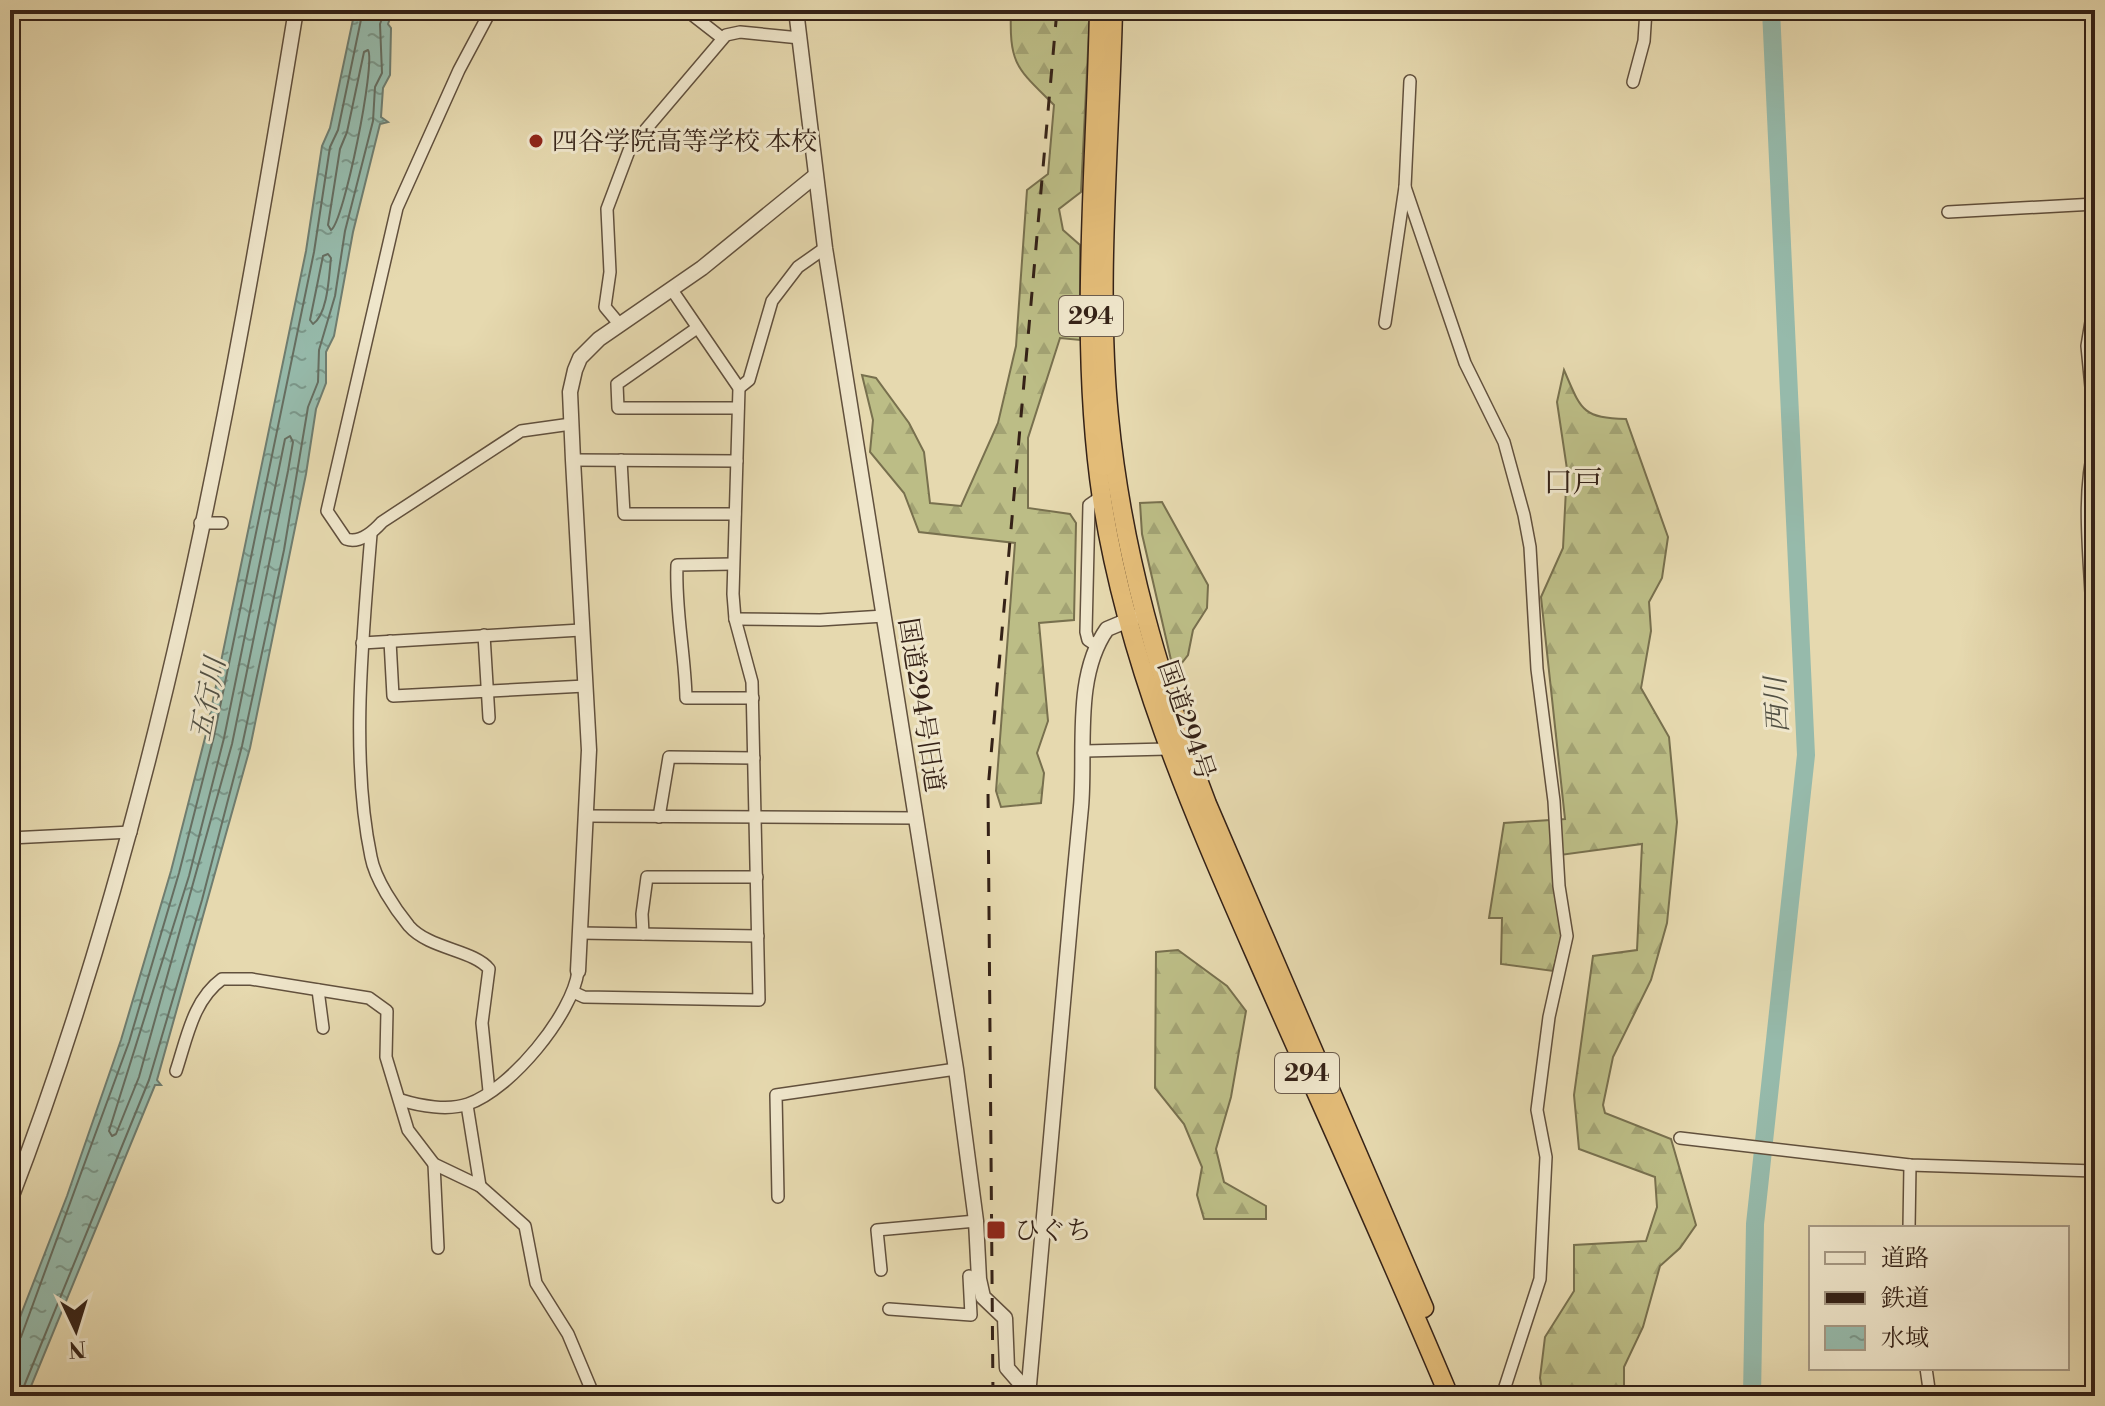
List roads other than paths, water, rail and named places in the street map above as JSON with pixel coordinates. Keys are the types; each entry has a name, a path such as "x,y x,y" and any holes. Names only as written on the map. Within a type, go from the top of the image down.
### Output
{"highway":[{"name":"国道294号","path":"1099,10 1091,314 1102,496 1167,749 1449,1396"},
{"name":"国道294号","path":"1113,10 1105,355 1118,490 1135,616 1207,804 1461,1396"}],"street":[{"path":"10,1201 88,975 131,832 240,337 296,10"},
{"path":"491,10 459,70 397,208 327,511 349,541 371,534 382,522 500,442 535,427 571,424"},
{"path":"686,10 722,38"},
{"name":"国道294号旧道","path":"796,10 825,248 956,1069 976,1221 979,1279 986,1301 1005,1318 1007,1368 1028,1394"},
{"path":"1633,82 1644,41 1646,10"},
{"path":"620,325 605,307 610,272 607,209 639,133 722,38 740,32 800,38"},
{"path":"1385,323 1405,187 1410,81"},
{"path":"401,1100 433,1106 467,1105 529,1062 573,992 578,971 589,750 571,424 572,382 580,358 620,325 672,290 815,176"},
{"path":"1405,187 1465,363 1504,442 1524,515 1530,547 1537,669 1554,801 1559,886 1567,936 1549,1017 1537,1110 1546,1157 1540,1279 1502,1396"},
{"path":"1948,212 2095,204"},
{"path":"739,388 749,380 772,301 798,267 825,248"},
{"path":"573,992 584,997 759,1000 753,698 735,619 733,564 739,388 672,290"},
{"path":"2095,298 2087,346 2095,428"},
{"path":"697,328 617,384 618,408 738,408"},
{"path":"2092,613 2086,501 2088,471 2095,443"},
{"path":"573,460 737,461"},
{"path":"621,460 624,514 735,514"},
{"path":"1102,496 1089,505 1088,640 1097,646 1107,629 1135,616"},
{"path":"200,523 222,523"},
{"path":"371,534 362,643 362,757 371,857 378,877 413,930 489,969 482,1023 489,1091"},
{"path":"733,564 677,565 675,605 685,662 686,698 753,698"},
{"path":"735,619 820,620 884,616"},
{"path":"362,643 581,630"},
{"path":"484,635 489,718"},
{"path":"390,641 393,696 585,686"},
{"name":"国道294号旧道","path":"1028,1394 1085,751 1087,687 1097,646"},
{"path":"1085,751 1158,752 1167,749"},
{"path":"659,817 669,757 754,758"},
{"path":"586,816 916,818"},
{"path":"10,838 131,832"},
{"path":"643,934 647,877 757,877"},
{"path":"580,933 758,936"},
{"path":"176,1071 196,1009 204,995 222,979 233,977 369,998 387,1011 386,1057 408,1130 434,1164 480,1186 525,1226 536,1283 568,1334 594,1396"},
{"path":"318,990 323,1028"},
{"path":"778,1197 776,1095 956,1069"},
{"path":"467,1105 480,1186"},
{"path":"1680,1138 1910,1165 2095,1171"},
{"path":"434,1164 438,1248"},
{"path":"1909,1226 1910,1165"},
{"path":"881,1270 877,1230 976,1221"},
{"path":"889,1309 971,1315 969,1276"},
{"path":"970,1302 986,1301"},
{"path":"1926,1370 1930,1396"}],"water":[{"path":"355,10 393,10 388,24 391,28 390,75 383,88 381,117 388,122 380,124 353,232 334,336 326,352 326,383 316,409 306,474 250,748 157,1080 161,1085 155,1085 27,1396 10,1396 10,1343 67,1196 121,1040 171,871 206,734 306,251 322,146 330,128"}],"waterway":[{"name":"西川","path":"1752,1396 1755,1224 1806,755 1771,10"}],"railway":[{"path":"993,1396 988,789 1057,10"}],"place":[{"name":"四谷学院高等学校 本校","path":"536,141"},
{"name":"ひぐち","path":"996,1230"}],"district":[{"name":"口戸","path":"1573,482"}],"water label":[{"name":"五行川","path":"207,699"}]}
